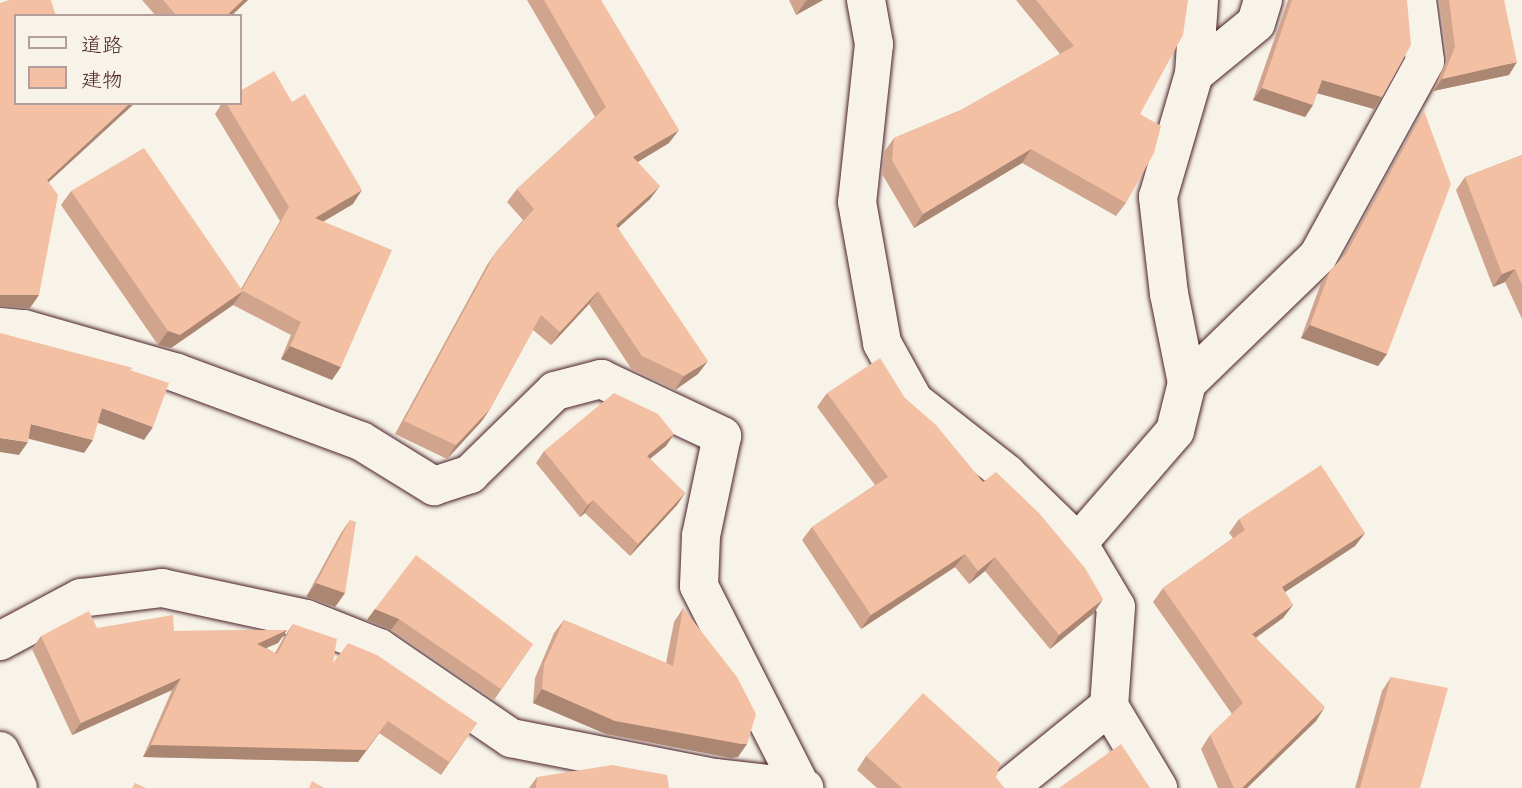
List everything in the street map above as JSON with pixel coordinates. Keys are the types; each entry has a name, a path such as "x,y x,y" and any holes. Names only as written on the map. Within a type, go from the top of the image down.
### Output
{"street":[{"path":"866,0 874,44 858,202 881,343 914,401 1007,474 1078,543 1116,607 1109,706 1158,788"},
{"path":"1078,543 1175,431 1187,383 1169,294 1158,197 1194,74 1199,0"},
{"path":"1194,74 1256,23 1263,0"},
{"path":"1187,383 1318,256 1425,61 1417,0"},
{"path":"0,327 24,329 177,373 361,441 434,485 470,474 555,391 601,379 722,436 701,536 699,586 802,787 713,783 510,738 379,648 306,619 162,588 81,598 0,641"},
{"path":"1008,788 1109,706"},
{"path":"0,751 18,788"}],"building":[{"path":"9,0 51,0 55,14 14,14 14,105 128,105 47,180 58,195 39,295 0,295 0,3"},
{"path":"163,0 243,0 228,14 175,14"},
{"path":"544,0 601,0 679,130 633,157 660,186 616,225 708,361 684,376 642,356 598,291 560,332 541,315 490,409 456,445 404,421 496,252 534,209 517,189 606,107"},
{"path":"1036,0 1188,0 1183,35 1140,114 1161,126 1154,153 1126,203 1031,149 923,214 892,160 894,138 961,110 1074,46"},
{"path":"1292,0 1407,0 1411,45 1382,97 1322,80 1313,105 1262,88"},
{"path":"1449,0 1504,0 1517,62 1442,79 1455,47"},
{"path":"274,71 292,102 305,94 362,190 315,218 392,250 341,367 290,346 301,322 243,291 180,335 168,331 71,191 144,148 242,290 289,207 227,105 242,105 242,90"},
{"path":"1424,111 1451,184 1387,354 1310,325 1330,271 1346,254"},
{"path":"1522,155 1522,285 1515,269 1502,274 1465,177"},
{"path":"0,333 133,368 130,370 169,383 153,427 102,408 93,440 31,424 28,442 0,438"},
{"path":"880,358 905,398 936,425 983,482 996,472 1039,513 1085,568 1103,599 1059,635 995,557 978,571 965,554 871,615 812,527 888,477 827,393"},
{"path":"614,393 658,414 674,434 647,456 685,493 638,544 593,500 588,505 544,451"},
{"path":"1321,465 1365,533 1282,587 1293,605 1252,634 1325,707 1242,788 1234,788 1210,735 1243,703 1163,588 1245,530 1239,519"},
{"path":"350,520 356,522 345,593 316,583"},
{"path":"416,555 533,644 501,689 399,619 375,609"},
{"path":"683,608 737,677 756,714 747,744 615,721 542,689 544,664 564,620 673,666"},
{"path":"89,611 97,628 173,615 174,631 287,630 257,644 277,654 293,624 337,639 333,663 348,643 377,655 477,723 449,762 388,721 366,750 151,745 181,678 81,723 41,636"},
{"path":"1391,677 1448,688 1420,788 1360,788"},
{"path":"923,693 1000,763 996,778 1004,788 902,788 866,756"},
{"path":"1121,744 1150,788 1059,788"},
{"path":"612,765 667,775 669,788 536,788 537,777"},
{"path":"312,781 324,788 309,788"},
{"path":"135,783 146,788 132,788"}]}
